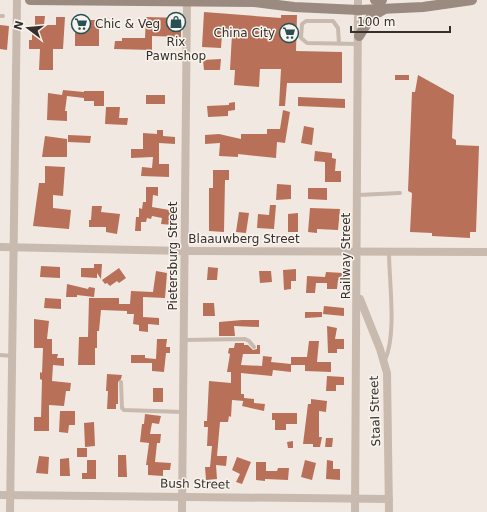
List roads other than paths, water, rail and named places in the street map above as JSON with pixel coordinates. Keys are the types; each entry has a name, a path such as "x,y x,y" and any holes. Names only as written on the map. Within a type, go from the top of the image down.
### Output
{"main road":[{"path":"30,0 254,2 294,7 359,5 423,7 472,0"},
{"path":"254,2 270,0"},
{"path":"375,0 382,5"},
{"path":"359,40 372,17 382,5"}],"street":[{"path":"10,512 17,0"},
{"name":"Pietersburg Street","path":"182,512 185,340 187,1"},
{"name":"Railway Street","path":"355,512 358,290 359,5"},
{"name":"Blaauwberg Street","path":"0,247 185,251 487,252"},
{"name":"Staal Street","path":"358,290 364,312 384,362 388,385 389,512"},
{"name":"Bush Street","path":"0,495 356,499 389,498"}],"lane":[{"path":"339,44 338,28 333,21 306,21 300,27 301,38 305,43 339,44 359,40"},
{"path":"358,195 400,194"},
{"path":"384,362 390,350 391,335 388,252"},
{"path":"185,340 245,339 254,346"},
{"path":"0,356 12,356"},
{"path":"121,382 122,408 124,410 183,412"}],"place":[{"name":"Rix Pawnshop","path":"176,22"},
{"name":"Chic & Veg","path":"81,24"},
{"name":"China City","path":"289,33"}]}
